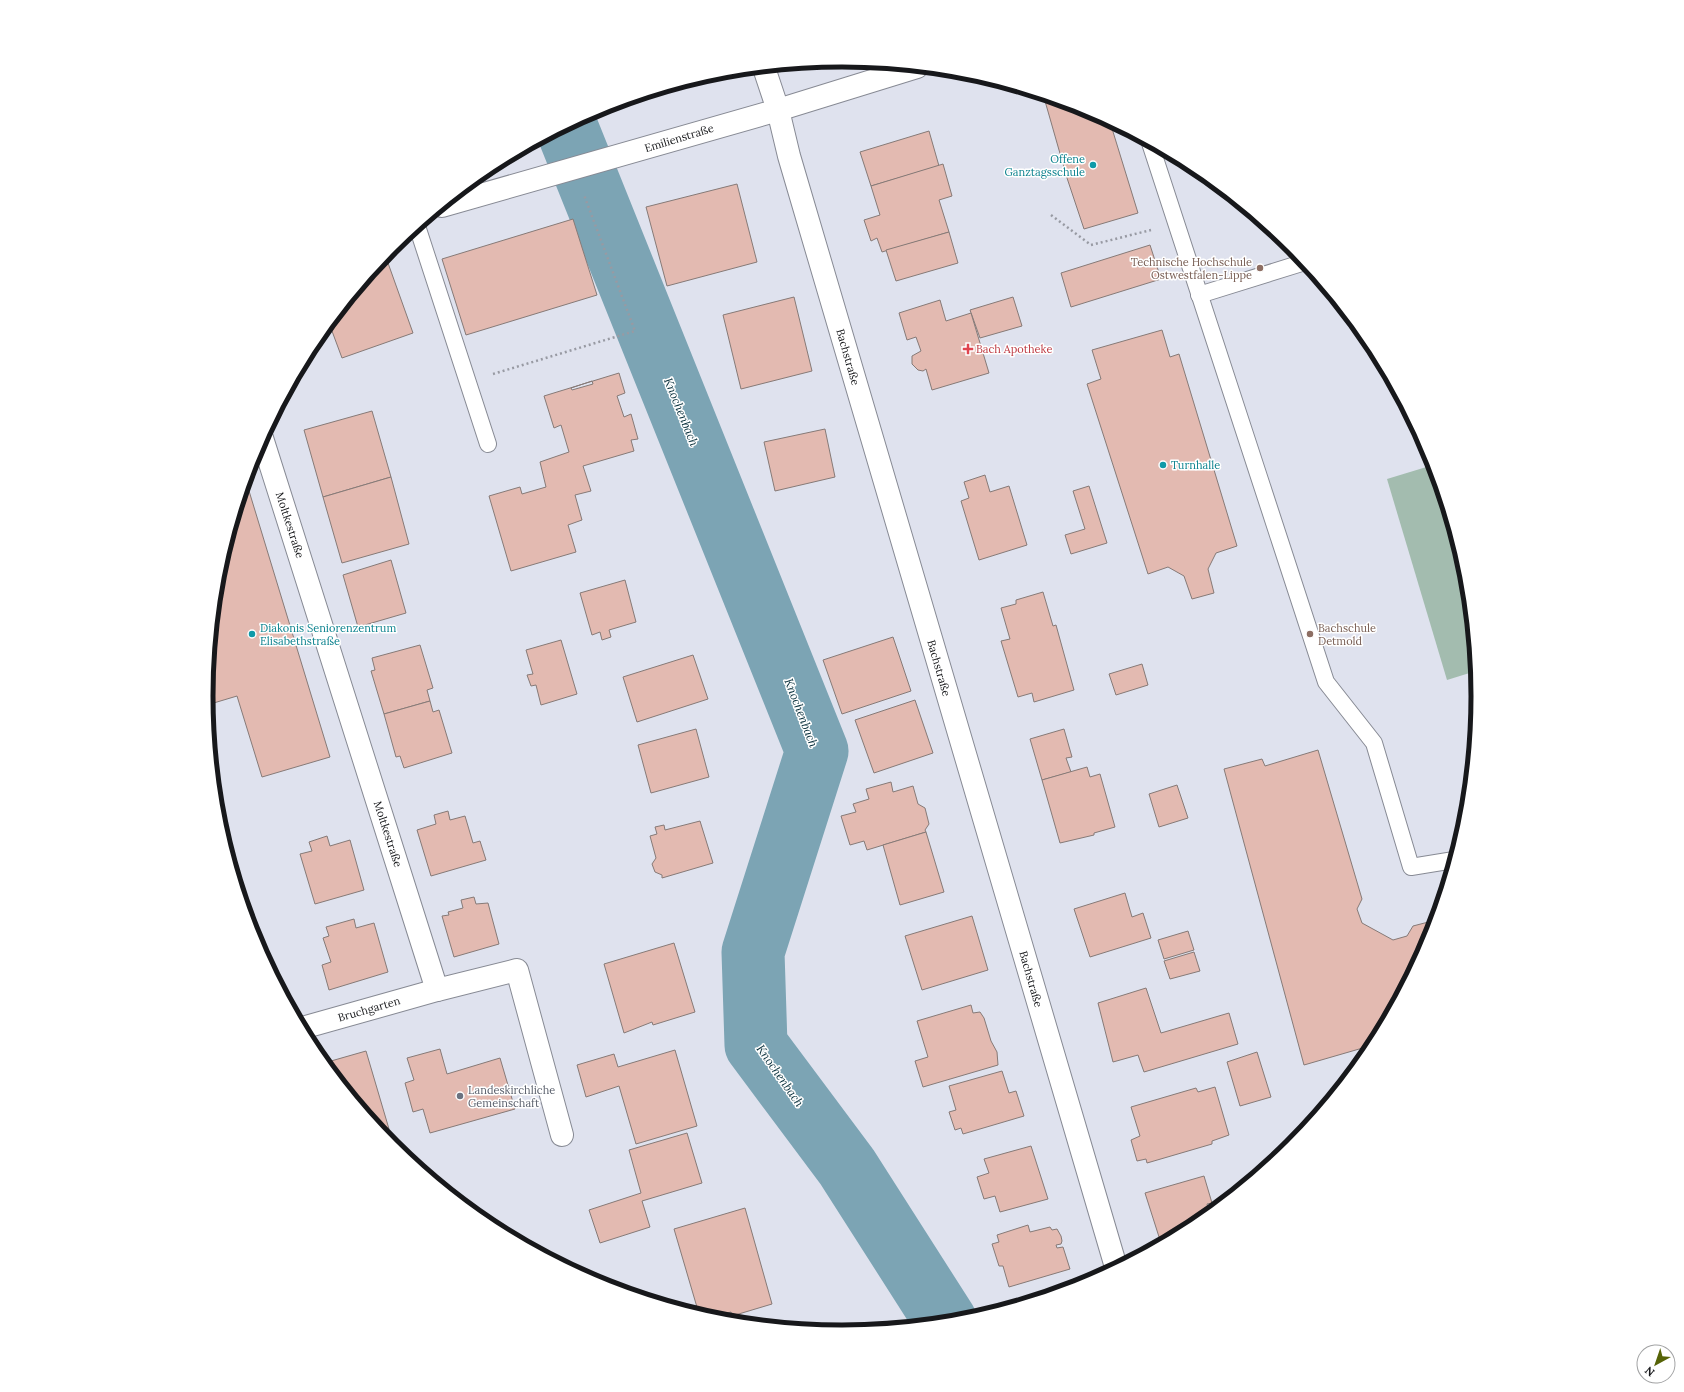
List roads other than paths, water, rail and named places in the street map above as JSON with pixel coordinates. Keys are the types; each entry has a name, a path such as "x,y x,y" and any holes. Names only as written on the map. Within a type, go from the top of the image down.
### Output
{"street":[{"name":"Emilienstraße","path":"451,203 778,110 906,70"},
{"name":"Bachstraße","path":"765,71 778,110 789,156 1115,1262"},
{"name":"Moltkestraße","path":"264,448 437,990"},
{"path":"437,990 517,970 562,1135"},
{"name":"Bruchgarten","path":"307,1026 437,990"}],"lane":[{"path":"1152,149 1326,682 1374,743 1411,867 1449,861"},
{"path":"419,231 488,444"},
{"path":"1199,295 1299,264"}],"waterway":[{"name":"Knochenbach","path":"568,130 817,751 753,952 756,1045 847,1167 943,1317"}],"place":[{"name":"Offene Ganztagsschule","path":"1093,165"},
{"name":"Technische Hochschule Ostwestfalen-Lippe","path":"1260,268"},
{"name":"Bach Apotheke","path":"968,349"},
{"name":"Turnhalle","path":"1163,465"},
{"name":"Diakonis Seniorenzentrum Elisabethstraße","path":"252,634"},
{"name":"Bachschule Detmold","path":"1310,634"},
{"name":"Landeskirchliche Gemeinschaft","path":"460,1096"}]}
